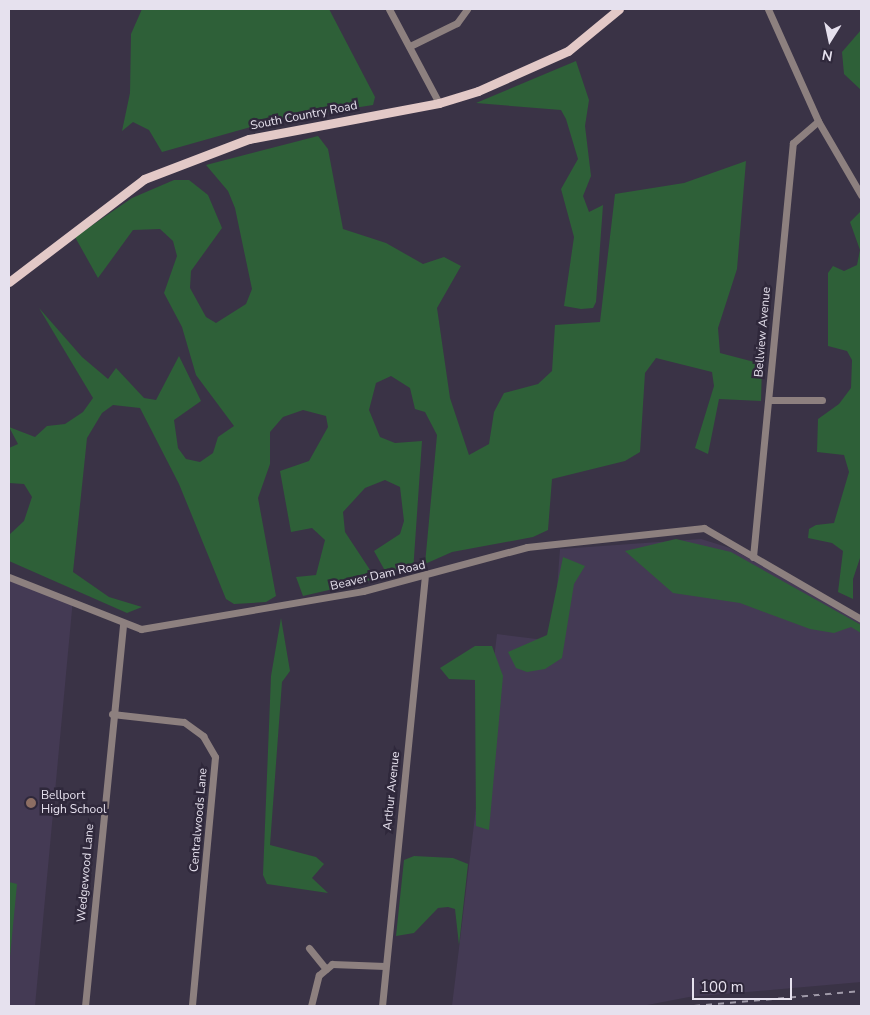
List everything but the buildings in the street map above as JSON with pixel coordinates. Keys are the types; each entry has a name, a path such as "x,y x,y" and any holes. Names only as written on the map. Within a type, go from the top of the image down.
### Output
{"main road":[{"name":"South Country Road","path":"9,282 144,179 249,139 439,103 478,91 568,51 619,9"}],"street":[{"path":"389,9 439,103"},
{"path":"410,46 457,24 467,9"},
{"path":"768,9 818,121 861,195"},
{"name":"Bellview Avenue","path":"753,557 793,143 818,121"},
{"path":"769,400 822,400"},
{"name":"Beaver Dam Road","path":"9,577 91,606 124,624 141,629 282,608 425,578 527,547 704,528 861,619"},
{"name":"Arthur Avenue","path":"382,1006 425,578"},
{"name":"Wedgewood Lane","path":"84,1006 112,714 124,624"},
{"name":"Centralwoods Lane","path":"112,714 184,722 203,736 215,757 192,1006"},
{"path":"309,948 326,969"},
{"path":"311,1006 319,975 326,969 346,963 385,966"}],"shaded area":[{"path":"701,539 730,548 861,620 861,982 689,997 642,1006 452,1006 497,634 553,641 560,549"},
{"name":"Bellport High School","path":"9,577 73,599 35,1006 9,1006"}],"green space":[{"path":"142,9 329,9 375,97 373,105 276,120 162,152 149,130 133,122 122,131 130,93 131,34"},
{"path":"861,30 861,90 844,74 842,52"},
{"path":"576,61 589,100 585,126 591,176 583,196 589,212 603,205 596,302 593,308 581,309 564,306 574,237 561,189 578,159 566,119 561,110 476,103"},
{"path":"318,136 328,149 343,229 386,243 423,264 444,257 461,266 437,308 450,398 469,455 489,444 494,412 504,393 538,384 552,371 555,325 600,322 615,194 684,183 746,161 737,269 718,328 720,353 762,364 761,401 719,399 708,454 695,448 714,386 712,372 656,358 645,373 640,452 625,461 552,479 548,530 533,537 452,552 425,564 437,435 425,412 415,409 410,388 391,376 376,383 369,410 380,437 395,443 422,441 413,572 384,569 374,551 400,534 404,521 400,487 385,480 365,488 343,512 345,532 376,579 303,596 296,577 316,575 325,540 312,528 291,532 280,471 309,461 328,427 326,416 303,410 283,417 270,432 270,464 258,498 276,596 266,602 234,604 226,599 179,484 140,408 113,405 102,413 87,438 73,572 109,597 142,607 127,613 9,561 9,535 24,521 32,497 24,484 9,483 9,448 18,444 9,427 35,437 47,426 65,424 83,412 93,398 39,308 82,357 108,379 116,368 144,398 156,400 179,356 201,401 174,420 178,448 186,459 200,462 213,453 218,437 234,426 196,375 182,327 164,293 177,256 173,241 160,229 133,230 98,278 75,237 132,198 174,180 189,180 208,195 222,228 191,271 190,288 206,317 216,323 246,304 252,289 235,208 228,191 206,165"},
{"path":"860,212 861,555 853,579 853,599 838,592 843,551 832,543 808,538 809,529 816,525 834,523 849,472 844,455 817,452 818,419 839,404 851,388 852,360 847,351 828,346 828,273 833,266 844,271 857,265 860,250 850,222"},
{"path":"676,539 731,552 861,625 861,633 851,627 834,633 810,629 740,603 673,593 625,551"},
{"path":"563,557 585,566 574,584 562,658 545,669 527,672 516,668 508,652 547,635"},
{"path":"281,618 290,671 282,682 270,845 316,857 324,864 312,878 328,893 267,884 263,875 271,676"},
{"path":"475,646 492,646 503,676 489,830 476,826 475,680 449,679 440,668"},
{"path":"414,856 453,858 468,864 459,945 455,909 448,907 438,908 414,933 396,936 404,860"},
{"path":"9,882 17,884 9,967"}],"railway":[{"path":"694,1006 861,991"}],"place":[{"name":"Bellport High School","path":"31,803"}]}
